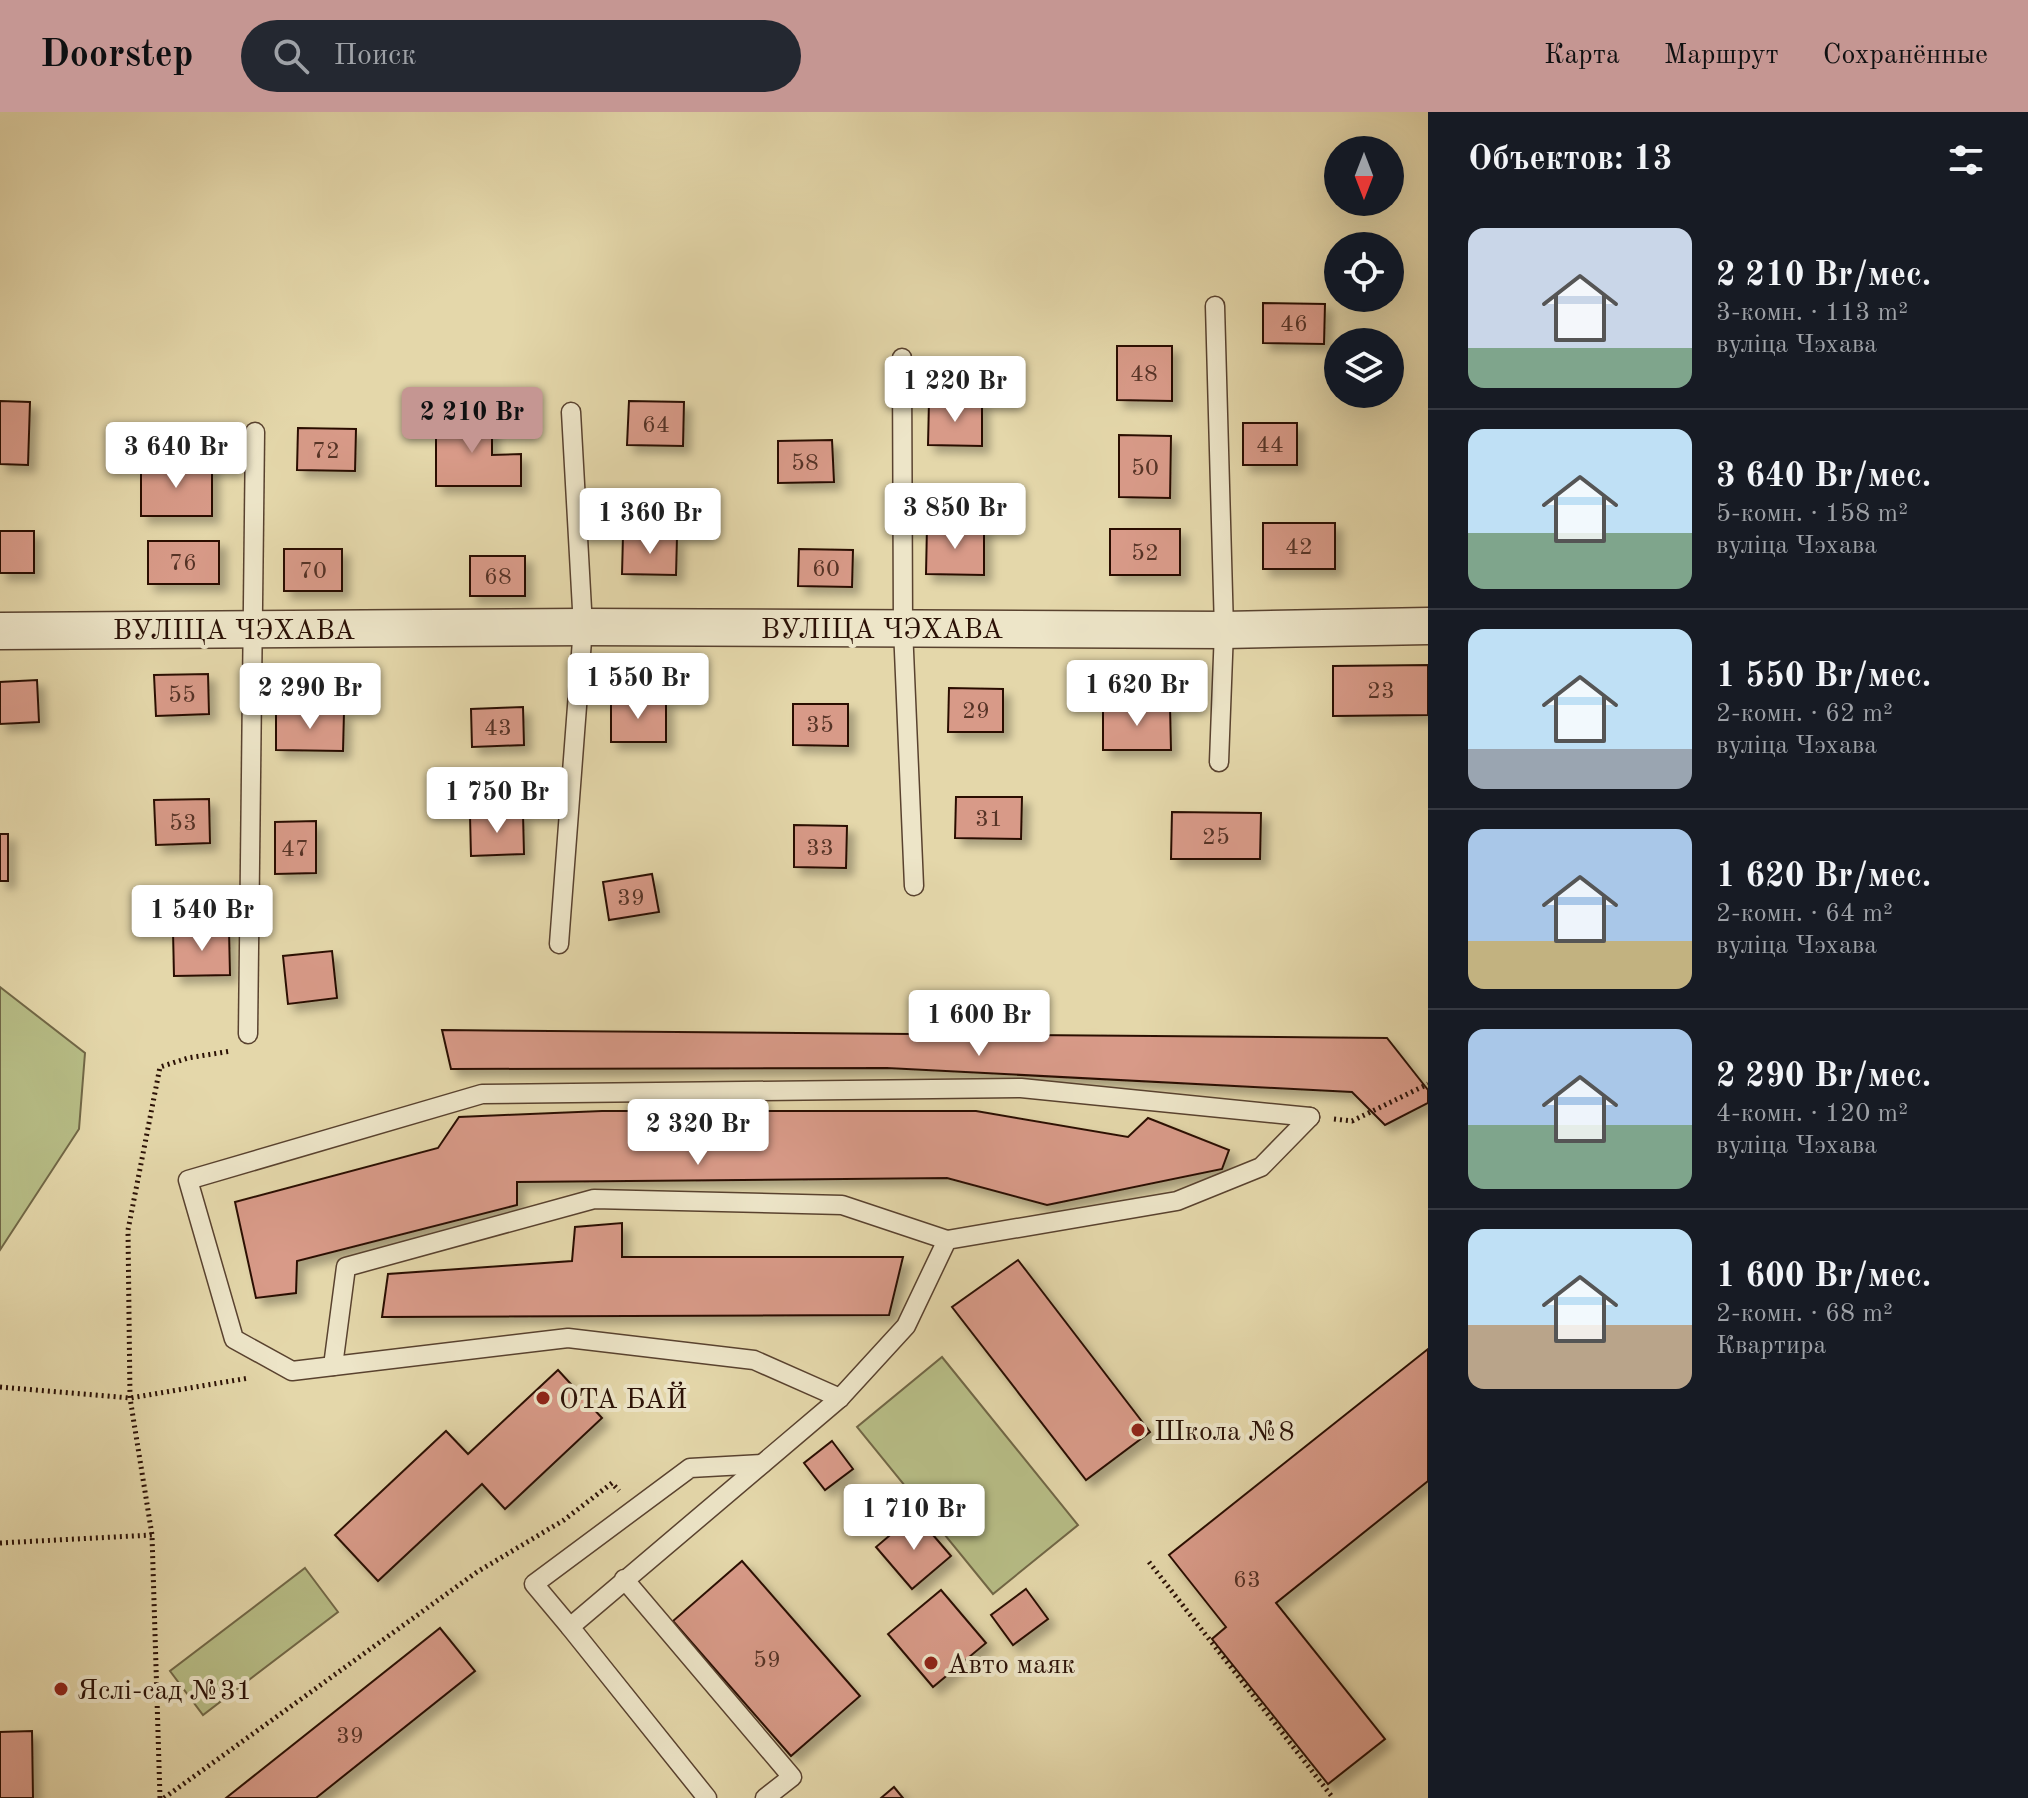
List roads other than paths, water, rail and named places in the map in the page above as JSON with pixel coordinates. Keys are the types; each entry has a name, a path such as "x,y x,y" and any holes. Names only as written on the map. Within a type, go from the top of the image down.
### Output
{"street":[{"name":"ВУЛІЦА ЧЭХАВА","path":"0,631 583,627 1224,630 1428,626"}],"lane":[{"path":"1215,306 1224,630 1219,762"},
{"path":"902,358 903,628 914,886"},
{"path":"559,944 583,627 571,412"},
{"path":"248,1034 255,432"},
{"path":"333,1366 346,1267 594,1199 842,1205 947,1240 1177,1201 1261,1167 1310,1117 1021,1088 482,1094 188,1180 234,1339 292,1371 568,1338 754,1360 840,1398"},
{"path":"570,1627 840,1398 906,1326 947,1240"},
{"path":"707,1798 534,1584 690,1468 762,1464"},
{"path":"624,1579 792,1777 765,1798"}],"place":[{"name":"ОТА БАЙ","path":"543,1398"},
{"name":"Школа №8","path":"1138,1430"},
{"name":"Авто маяк","path":"931,1663"},
{"name":"Яслі-сад №31","path":"61,1689"}]}
